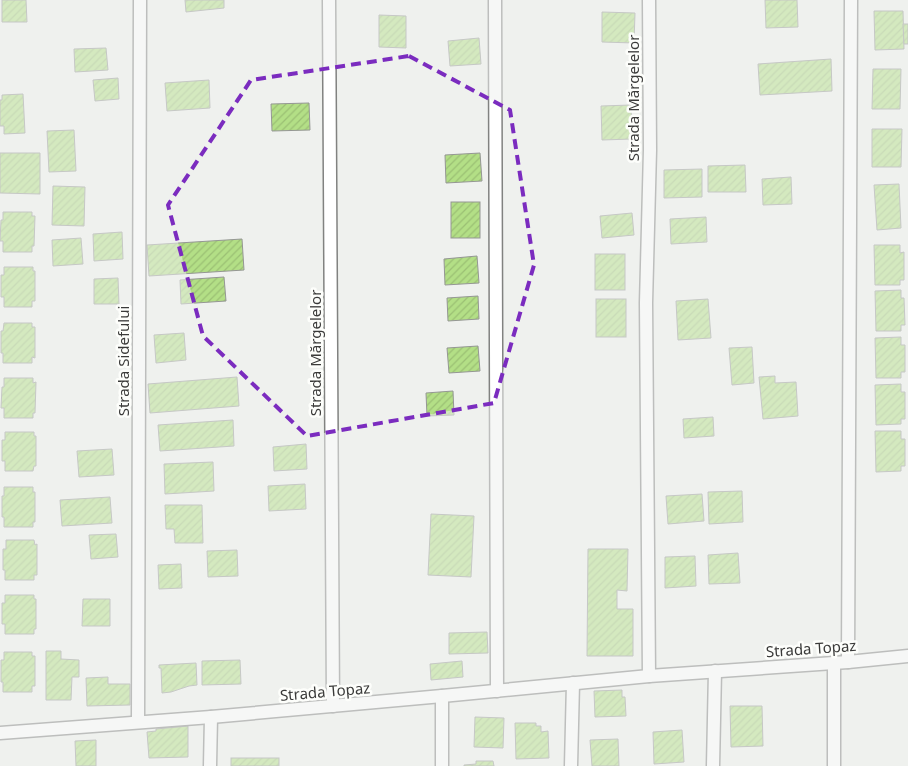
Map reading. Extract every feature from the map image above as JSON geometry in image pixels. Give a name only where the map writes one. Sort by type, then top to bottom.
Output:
[{"type":"street","name":"Strada Sidefului","points":[[138,722],[140,0]]},
{"type":"street","name":"Strada Mărgelelor","points":[[329,0],[333,706]]},
{"type":"street","points":[[495,0],[497,691]]},
{"type":"street","name":"Strada Mărgelelor","points":[[649,0],[650,150],[646,313],[649,676]]},
{"type":"street","points":[[848,662],[852,0]]},
{"type":"street","name":"Strada Topaz","points":[[0,733],[211,717],[649,676],[908,656]]},
{"type":"street","points":[[834,663],[834,766]]},
{"type":"street","points":[[713,766],[715,671]]},
{"type":"street","points":[[570,766],[573,683]]},
{"type":"street","points":[[442,696],[442,766]]},
{"type":"street","points":[[210,766],[211,717]]},
{"type":"highlighted area","points":[[409,56],[510,110],[534,265],[494,403],[307,436],[203,336],[168,205],[251,80]]},
{"type":"building","points":[[2,0],[26,0],[27,22],[2,22]]},
{"type":"building","points":[[185,0],[224,0],[224,8],[186,12]]},
{"type":"building","points":[[765,0],[797,0],[798,27],[766,28]]},
{"type":"building","points":[[874,11],[903,11],[904,49],[875,50]]},
{"type":"building","points":[[602,12],[635,13],[634,43],[602,42]]},
{"type":"building","points":[[379,15],[406,16],[406,48],[379,47]]},
{"type":"building","points":[[903,24],[908,24],[908,44],[904,44]]},
{"type":"building","points":[[479,38],[481,64],[450,66],[448,41]]},
{"type":"building","points":[[106,48],[108,70],[75,72],[74,49]]},
{"type":"building","points":[[831,59],[832,91],[760,95],[758,64]]},
{"type":"building","points":[[873,69],[901,69],[900,109],[872,109]]},
{"type":"building","points":[[118,78],[119,99],[95,101],[93,80]]},
{"type":"building","points":[[209,80],[210,108],[167,111],[165,83]]},
{"type":"building","points":[[23,94],[25,133],[4,134],[4,126],[0,126],[0,100],[2,100],[2,95]]},
{"type":"building","points":[[309,103],[310,130],[272,131],[271,104]]},
{"type":"building","points":[[631,105],[632,139],[602,140],[601,106]]},
{"type":"building","points":[[872,129],[902,129],[901,167],[872,167]]},
{"type":"building","points":[[74,130],[76,171],[49,172],[47,131]]},
{"type":"building","points":[[0,153],[40,153],[40,194],[0,193]]},
{"type":"building","points":[[480,153],[482,181],[446,183],[445,155]]},
{"type":"building","points":[[745,165],[746,192],[708,192],[708,166]]},
{"type":"building","points":[[702,169],[702,197],[664,198],[664,170]]},
{"type":"building","points":[[791,177],[792,204],[763,205],[762,179]]},
{"type":"building","points":[[899,184],[901,228],[877,230],[874,185]]},
{"type":"building","points":[[53,186],[85,187],[84,226],[52,225]]},
{"type":"building","points":[[451,202],[480,202],[480,238],[451,238]]},
{"type":"building","points":[[3,212],[32,212],[32,216],[35,216],[32,252],[3,252],[3,241],[0,241]]},
{"type":"building","points":[[632,213],[634,235],[602,238],[600,216]]},
{"type":"building","points":[[706,217],[707,242],[671,244],[670,219]]},
{"type":"building","points":[[122,232],[123,259],[94,261],[93,234]]},
{"type":"building","points":[[81,238],[83,264],[53,266],[52,240]]},
{"type":"building","points":[[242,239],[244,270],[149,276],[147,245]]},
{"type":"building","points":[[874,245],[900,245],[900,253],[904,252],[904,280],[900,280],[900,285],[875,285]]},
{"type":"building","points":[[595,254],[625,254],[625,290],[595,290]]},
{"type":"building","points":[[477,256],[479,283],[445,285],[444,259]]},
{"type":"building","points":[[4,267],[33,267],[33,271],[35,271],[35,301],[32,301],[32,307],[4,307],[4,297],[1,297],[1,275],[4,275]]},
{"type":"building","points":[[224,277],[226,301],[181,304],[180,280]]},
{"type":"building","points":[[118,278],[119,304],[94,304],[94,279]]},
{"type":"building","points":[[901,290],[901,298],[904,298],[905,325],[901,325],[901,331],[876,331],[875,291]]},
{"type":"building","points":[[478,296],[479,319],[448,321],[447,298]]},
{"type":"building","points":[[596,299],[626,299],[626,337],[596,337]]},
{"type":"building","points":[[708,299],[711,338],[678,340],[676,301]]},
{"type":"building","points":[[4,323],[32,323],[32,327],[35,327],[35,358],[32,357],[32,363],[3,363],[1,331],[3,331]]},
{"type":"building","points":[[184,333],[186,360],[156,363],[154,335]]},
{"type":"building","points":[[901,337],[901,345],[905,345],[905,372],[901,372],[901,378],[876,378],[875,338]]},
{"type":"building","points":[[478,346],[480,371],[449,373],[447,348]]},
{"type":"building","points":[[752,347],[754,383],[732,385],[729,348]]},
{"type":"building","points":[[775,376],[775,383],[796,382],[798,416],[763,419],[759,377]]},
{"type":"building","points":[[237,377],[239,406],[150,413],[148,384]]},
{"type":"building","points":[[4,378],[33,378],[33,383],[36,382],[35,413],[33,413],[33,418],[4,418],[4,408],[1,408]]},
{"type":"building","points":[[901,384],[901,392],[905,392],[905,419],[901,419],[901,424],[876,425],[875,385]]},
{"type":"building","points":[[453,391],[454,415],[427,416],[426,393]]},
{"type":"building","points":[[713,417],[714,436],[684,438],[683,419]]},
{"type":"building","points":[[233,420],[234,446],[160,451],[158,425]]},
{"type":"building","points":[[875,431],[901,431],[901,439],[905,439],[905,466],[901,466],[901,471],[876,472]]},
{"type":"building","points":[[5,432],[34,432],[34,436],[36,436],[36,466],[34,466],[33,471],[5,471],[5,461],[2,461],[2,440],[5,440]]},
{"type":"building","points":[[306,444],[307,469],[274,471],[273,447]]},
{"type":"building","points":[[112,449],[114,475],[79,477],[77,451]]},
{"type":"building","points":[[213,462],[214,491],[165,494],[164,464]]},
{"type":"building","points":[[305,484],[306,509],[269,511],[268,486]]},
{"type":"building","points":[[4,487],[33,487],[33,492],[35,492],[35,522],[33,522],[33,527],[4,527],[2,496],[4,496]]},
{"type":"building","points":[[742,491],[743,522],[709,524],[708,492]]},
{"type":"building","points":[[702,494],[704,521],[668,524],[666,496]]},
{"type":"building","points":[[110,497],[112,523],[62,526],[60,500]]},
{"type":"building","points":[[165,505],[202,505],[203,543],[175,543],[174,529],[166,529]]},
{"type":"building","points":[[431,514],[474,516],[471,577],[428,575]]},
{"type":"building","points":[[116,534],[118,557],[91,559],[89,535]]},
{"type":"building","points":[[6,540],[34,540],[35,545],[37,544],[37,575],[34,575],[34,580],[5,580],[3,549],[6,549]]},
{"type":"building","points":[[588,549],[628,549],[627,591],[617,590],[617,609],[633,609],[633,656],[587,656]]},
{"type":"building","points":[[237,550],[238,576],[208,577],[207,551]]},
{"type":"building","points":[[738,553],[740,583],[709,584],[708,555]]},
{"type":"building","points":[[695,556],[696,586],[665,588],[665,557]]},
{"type":"building","points":[[181,564],[182,588],[159,589],[158,565]]},
{"type":"building","points":[[5,595],[34,595],[34,599],[36,599],[36,629],[34,629],[34,634],[5,634],[5,624],[2,624],[2,603],[5,603]]},
{"type":"building","points":[[83,599],[110,599],[110,626],[82,626]]},
{"type":"building","points":[[487,632],[488,653],[449,654],[449,633]]},
{"type":"building","points":[[46,651],[61,651],[61,659],[79,660],[79,677],[72,677],[71,700],[46,700]]},
{"type":"building","points":[[4,652],[32,652],[32,656],[35,656],[35,686],[32,686],[32,692],[3,692],[1,660],[4,660]]},
{"type":"building","points":[[240,660],[241,684],[202,685],[202,661]]},
{"type":"building","points":[[462,661],[463,677],[431,680],[430,664]]},
{"type":"building","points":[[196,663],[197,685],[162,693],[161,668],[159,668],[159,665]]},
{"type":"building","points":[[108,677],[108,684],[130,684],[130,705],[87,706],[86,678]]},
{"type":"building","points":[[622,690],[622,697],[625,697],[626,716],[595,717],[594,691]]},
{"type":"building","points":[[730,706],[762,706],[763,746],[731,747]]},
{"type":"building","points":[[475,717],[504,718],[503,748],[474,747]]},
{"type":"building","points":[[515,723],[536,723],[536,726],[541,726],[541,732],[548,731],[549,758],[516,759]]},
{"type":"building","points":[[188,726],[188,757],[149,758],[147,732],[156,731],[156,729]]},
{"type":"building","points":[[682,730],[684,762],[654,764],[653,732]]},
{"type":"building","points":[[618,739],[619,766],[592,766],[590,740]]},
{"type":"building","points":[[96,740],[96,766],[76,766],[75,741]]},
{"type":"building","points":[[231,758],[279,758],[279,766],[231,766]]},
{"type":"building","points":[[476,761],[493,761],[494,766],[464,766],[476,764]]}]
